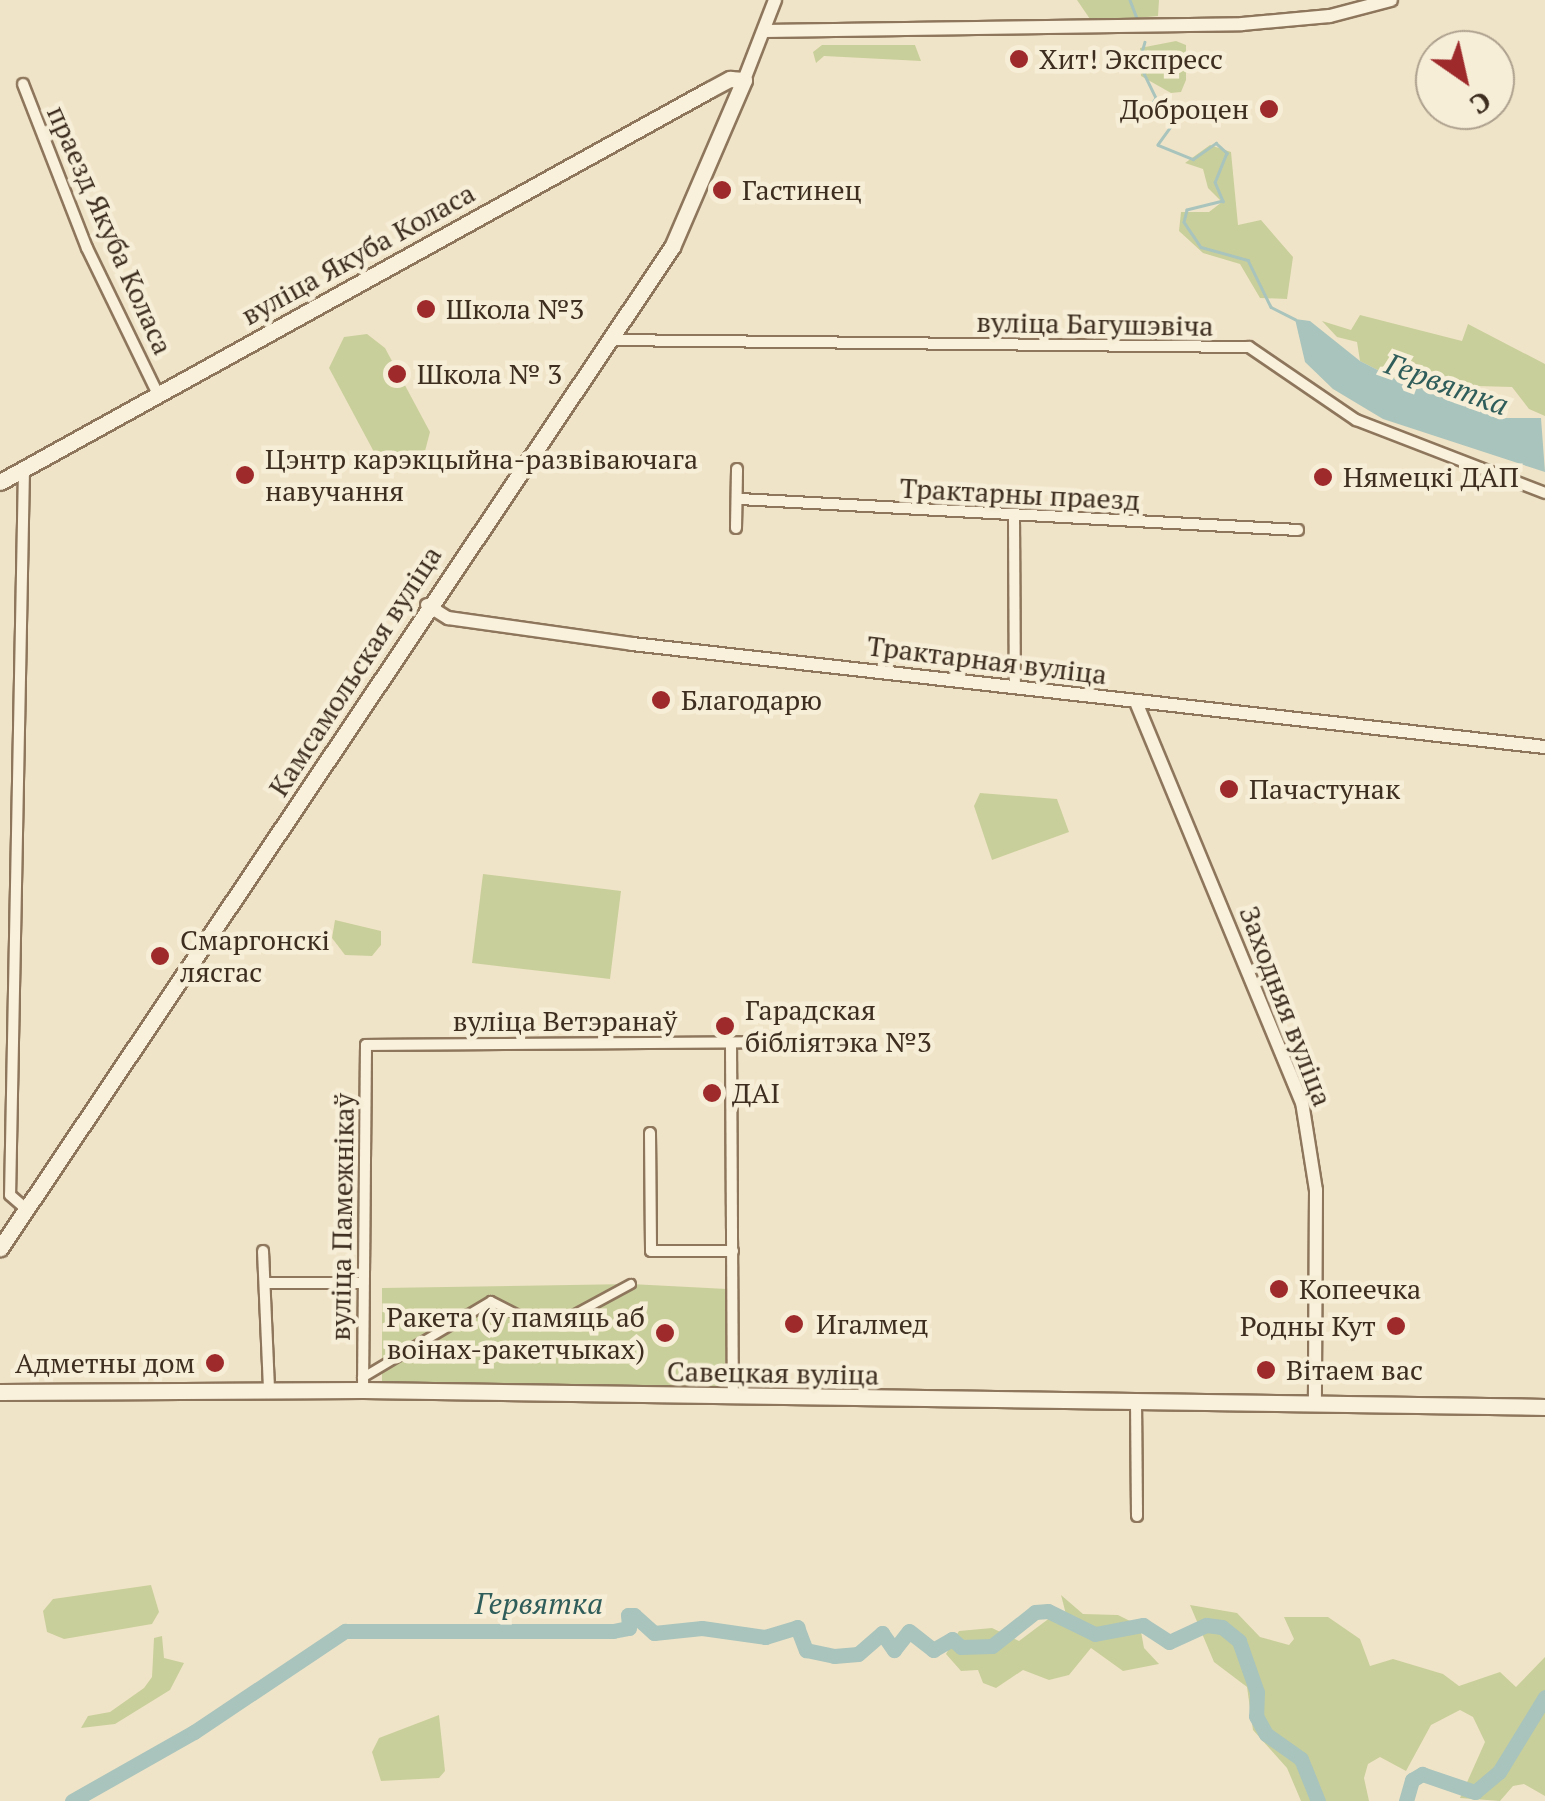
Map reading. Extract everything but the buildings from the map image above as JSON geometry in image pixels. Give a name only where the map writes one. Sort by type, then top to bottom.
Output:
[{"type":"main road","name":"вуліца Якуба Коласа","points":[[0,482],[730,78],[744,80]]},
{"type":"main road","name":"Камсамольская вуліца","points":[[0,1248],[684,226],[744,80]]},
{"type":"main road","name":"Савецкая вуліца","points":[[0,1392],[269,1391],[362,1384],[733,1397],[1545,1406]]},
{"type":"street","name":"Камсамольская вуліца","points":[[744,80],[775,0]]},
{"type":"street","points":[[764,30],[1242,24],[1330,16],[1391,0]]},
{"type":"street","name":"праезд Якуба Коласа","points":[[23,84],[88,248],[158,394]]},
{"type":"street","name":"вуліца Багушэвіча","points":[[608,340],[1249,347],[1356,420],[1545,493]]},
{"type":"street","points":[[24,469],[10,1195],[26,1209]]},
{"type":"street","points":[[736,528],[740,499],[737,469]]},
{"type":"street","name":"Трактарны праезд","points":[[740,499],[1014,518],[1298,530]]},
{"type":"street","points":[[1014,518],[1015,688]]},
{"type":"street","name":"Трактарная вуліца","points":[[427,606],[448,618],[613,641],[1545,747]]},
{"type":"street","name":"Заходняя вуліца","points":[[1136,702],[1302,1102],[1316,1190],[1315,1404]]},
{"type":"street","name":"вуліца Ветэранаў","points":[[366,1044],[824,1042]]},
{"type":"street","points":[[732,1043],[733,1397]]},
{"type":"street","name":"вуліца Памежнікаў","points":[[362,1384],[366,1044]]},
{"type":"street","points":[[650,1133],[651,1251],[733,1251]]},
{"type":"street","points":[[263,1251],[269,1391]]},
{"type":"street","points":[[265,1284],[364,1283]]},
{"type":"street","points":[[362,1384],[491,1301],[536,1324],[557,1324],[631,1284]]},
{"type":"street","points":[[1136,1400],[1137,1516]]},
{"type":"green space","points":[[1077,0],[1159,0],[1158,16],[1092,22]]},
{"type":"green space","points":[[1176,41],[1186,45],[1186,80],[1181,92],[1171,93],[1141,76],[1140,48]]},
{"type":"green space","points":[[822,45],[915,45],[921,61],[824,56],[816,63],[813,52]]},
{"type":"green space","points":[[1210,145],[1231,152],[1238,225],[1261,220],[1293,257],[1287,299],[1260,298],[1240,264],[1203,253],[1179,231],[1181,212],[1209,212],[1222,202],[1208,188],[1203,169],[1185,163]]},
{"type":"green space","points":[[1360,315],[1462,341],[1468,324],[1545,364],[1545,416],[1529,409],[1512,387],[1405,384],[1360,361],[1357,342],[1337,337],[1322,321],[1351,330]]},
{"type":"green space","points":[[367,334],[385,348],[430,432],[424,455],[404,466],[374,452],[329,368],[344,337]]},
{"type":"green space","points":[[980,793],[1057,799],[1069,832],[992,860],[974,806]]},
{"type":"green space","points":[[483,874],[621,891],[610,979],[472,963]]},
{"type":"green space","points":[[335,920],[381,931],[381,945],[372,956],[345,955],[332,938]]},
{"type":"green space","points":[[631,1284],[727,1289],[725,1387],[382,1382],[382,1288]]},
{"type":"green space","points":[[151,1585],[159,1612],[152,1624],[64,1639],[47,1632],[43,1611],[53,1599]]},
{"type":"green space","points":[[1061,1595],[1083,1614],[1118,1615],[1140,1626],[1144,1648],[1159,1664],[1123,1671],[1091,1648],[1069,1675],[1049,1680],[1023,1670],[996,1688],[983,1683],[978,1670],[961,1671],[946,1654],[959,1631],[992,1628],[1019,1641],[1051,1617],[1068,1622]]},
{"type":"green space","points":[[1190,1605],[1237,1613],[1260,1637],[1289,1645],[1294,1639],[1284,1617],[1328,1617],[1360,1639],[1370,1666],[1393,1659],[1443,1674],[1459,1686],[1500,1672],[1516,1687],[1545,1657],[1545,1796],[1524,1784],[1513,1786],[1500,1801],[1460,1798],[1485,1742],[1473,1717],[1460,1710],[1431,1725],[1406,1771],[1380,1757],[1368,1764],[1364,1778],[1369,1801],[1301,1801],[1287,1768],[1253,1730],[1247,1687],[1214,1662]]},
{"type":"green space","points":[[162,1636],[164,1658],[184,1663],[170,1690],[115,1724],[81,1728],[88,1716],[110,1712],[144,1688],[152,1677],[154,1638]]},
{"type":"green space","points":[[439,1715],[445,1771],[439,1778],[381,1781],[372,1752],[379,1738]]},
{"type":"water","points":[[1295,319],[1310,321],[1360,361],[1405,384],[1459,385],[1495,418],[1541,418],[1545,472],[1383,419],[1333,389],[1305,362]]},
{"type":"waterway","name":"Гервятка","points":[[1130,0],[1138,21]]},
{"type":"waterway","name":"Гервятка","points":[[1145,42],[1139,63],[1156,98],[1149,109],[1174,108],[1178,117],[1158,145],[1193,159],[1216,143],[1227,153],[1215,182],[1223,201],[1187,210],[1184,222],[1201,247],[1248,260],[1271,307],[1295,319]]},
{"type":"waterway","name":"Гервятка","points":[[72,1801],[194,1732],[345,1631],[613,1631],[629,1628],[628,1615],[634,1615],[654,1633],[702,1628],[765,1637],[797,1627],[806,1650],[834,1656],[858,1654],[882,1633],[894,1650],[909,1631],[933,1650],[952,1639],[961,1647],[992,1646],[1035,1612],[1048,1611],[1095,1634],[1143,1625],[1169,1642],[1206,1625],[1222,1627],[1239,1641],[1257,1692],[1256,1716],[1266,1734],[1301,1759],[1318,1801]]},
{"type":"waterway","name":"Гервятка","points":[[1406,1801],[1412,1780],[1422,1774],[1475,1792],[1499,1772],[1545,1697]]},
{"type":"place","name":"Хит! Экспресс","points":[[1019,59]]},
{"type":"place","name":"Доброцен","points":[[1269,109]]},
{"type":"place","name":"Гастинец","points":[[722,190]]},
{"type":"place","name":"Школа №3","points":[[426,309]]},
{"type":"place","name":"Школа № 3","points":[[397,374]]},
{"type":"place","name":"Цэнтр карэкцыйна-развіваючага навучання","points":[[245,475]]},
{"type":"place","name":"Нямецкі ДАП","points":[[1323,477]]},
{"type":"place","name":"Благодарю","points":[[661,700]]},
{"type":"place","name":"Пачастунак","points":[[1229,789]]},
{"type":"place","name":"Смаргонскі лясгас","points":[[160,956]]},
{"type":"place","name":"Гарадская бібліятэка №3","points":[[725,1026]]},
{"type":"place","name":"ДАІ","points":[[712,1093]]},
{"type":"place","name":"Копеечка","points":[[1279,1289]]},
{"type":"place","name":"Игалмед","points":[[794,1324]]},
{"type":"place","name":"Родны Кут","points":[[1396,1326]]},
{"type":"place","name":"Ракета (у памяць аб воінах-ракетчыках)","points":[[665,1333]]},
{"type":"place","name":"Адметны дом","points":[[215,1363]]},
{"type":"place","name":"Вітаем вас","points":[[1266,1370]]}]
